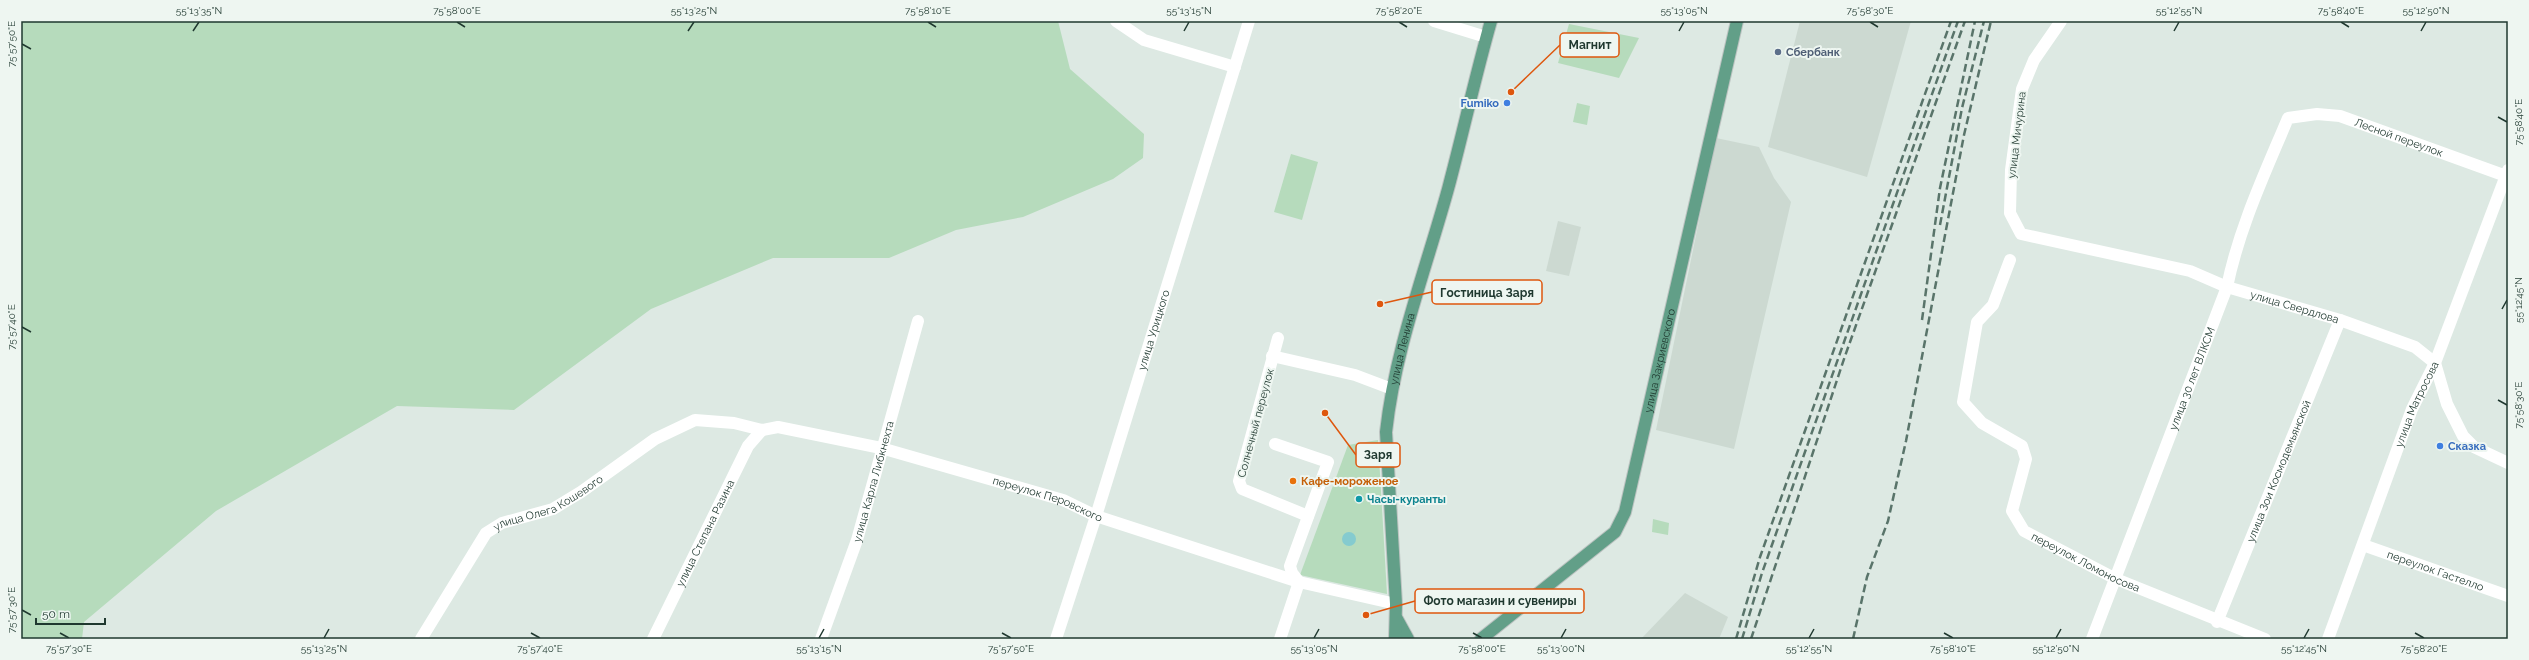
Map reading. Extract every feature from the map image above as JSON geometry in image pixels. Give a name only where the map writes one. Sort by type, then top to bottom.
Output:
[{"type":"main road","name":"улица Ленина","points":[[1395,639],[1396,604],[1386,432],[1392,388],[1417,292],[1448,189],[1491,21]]},
{"type":"main road","name":"улица Закриевского","points":[[1481,639],[1615,532],[1625,512],[1737,21]]},
{"type":"main road","points":[[1396,604],[1396,619],[1408,639]]},
{"type":"street","points":[[1116,21],[1144,40],[1235,67]]},
{"type":"street","name":"улица Урицкого","points":[[1056,639],[1096,516],[1249,21]]},
{"type":"street","points":[[1434,21],[1486,37]]},
{"type":"street","name":"улица Мичурина","points":[[2020,234],[2010,213],[2011,170],[2022,88],[2034,60],[2061,21]]},
{"type":"street","name":"Лесной переулок","points":[[2288,118],[2317,114],[2340,116],[2507,173]]},
{"type":"street","name":"улица 30 лет ВЛКСМ","points":[[2092,639],[2227,287],[2236,250],[2288,118]]},
{"type":"street","name":"улица Матросова","points":[[2328,639],[2412,409],[2434,363],[2507,173]]},
{"type":"street","name":"улица Свердлова","points":[[2020,234],[2190,271],[2227,287],[2340,320],[2414,347],[2434,363]]},
{"type":"street","name":"переулок Ломоносова","points":[[2010,260],[1993,305],[1977,322],[1964,402],[1982,422],[2022,446],[2026,459],[2012,511],[2024,531],[2116,579],[2218,622],[2265,639]]},
{"type":"street","name":"улица Зои Космодемьянской","points":[[2218,622],[2340,320]]},
{"type":"street","name":"улица Карла Либкнехта","points":[[821,639],[857,540],[881,448],[918,321]]},
{"type":"street","name":"Солнечный переулок","points":[[1278,338],[1272,356],[1270,372],[1261,397],[1239,481],[1242,489],[1308,516]]},
{"type":"street","name":"Солнечный переулок","points":[[1272,356],[1355,375],[1392,388]]},
{"type":"street","points":[[2434,363],[2447,404],[2463,436],[2474,447],[2508,463]]},
{"type":"street","name":"переулок Перовского","points":[[695,420],[734,423],[762,430],[778,427],[881,448],[1063,500],[1096,516],[1299,582],[1396,604]]},
{"type":"street","name":"улица Олега Кошевого","points":[[421,639],[486,533],[502,523],[553,510],[581,492],[655,439],[695,420]]},
{"type":"street","name":"улица Степана Разина","points":[[653,639],[748,446],[762,430]]},
{"type":"street","points":[[1275,444],[1328,462],[1290,566],[1292,573],[1299,582],[1280,639]]},
{"type":"street","name":"переулок Гастелло","points":[[2363,545],[2508,596]]},
{"type":"shaded area","points":[[1800,21],[1911,21],[1867,177],[1768,147]]},
{"type":"shaded area","points":[[1716,138],[1759,147],[1774,178],[1791,202],[1734,449],[1656,430]]},
{"type":"shaded area","points":[[1558,221],[1581,227],[1569,276],[1546,271]]},
{"type":"shaded area","points":[[1685,593],[1728,617],[1719,639],[1641,639]]},
{"type":"green space","points":[[21,21],[1058,21],[1070,69],[1144,134],[1143,158],[1113,179],[1023,217],[956,230],[889,258],[773,258],[651,309],[514,410],[397,406],[216,511],[84,622],[82,639],[21,639]]},
{"type":"green space","points":[[1569,24],[1639,38],[1619,78],[1558,63]]},
{"type":"green space","points":[[1577,103],[1590,106],[1587,125],[1573,122]]},
{"type":"green space","points":[[1291,154],[1318,162],[1302,220],[1274,212]]},
{"type":"green space","points":[[1378,440],[1387,594],[1300,575],[1348,445]]},
{"type":"green space","points":[[1653,519],[1669,523],[1668,535],[1652,532]]},
{"type":"water","points":[[1349,532],[1354,534],[1356,539],[1354,544],[1349,546],[1344,544],[1342,539],[1344,534]]},
{"type":"railway","points":[[1736,639],[1760,557],[1951,21]]},
{"type":"railway","points":[[1742,639],[1762,573],[1958,21]]},
{"type":"railway","points":[[1751,639],[1845,356],[1965,21]]},
{"type":"railway","points":[[1922,320],[1940,188],[1975,21]]},
{"type":"railway","points":[[1940,225],[1962,108],[1984,21]]},
{"type":"railway","points":[[1853,639],[1867,577],[1888,521],[1906,441],[1964,135],[1991,21]]},
{"type":"place","name":"Сбербанк","points":[[1778,52]]},
{"type":"place","name":"Магнит","points":[[1511,92]]},
{"type":"place","name":"Fumiko","points":[[1507,103]]},
{"type":"place","name":"Гостиница Заря","points":[[1380,304]]},
{"type":"place","name":"Заря","points":[[1325,413]]},
{"type":"place","name":"Сказка","points":[[2440,446]]},
{"type":"place","name":"Кафе-мороженое","points":[[1293,481]]},
{"type":"place","name":"Часы-куранты","points":[[1359,499]]},
{"type":"place","name":"Фото магазин и сувениры","points":[[1366,615]]}]
